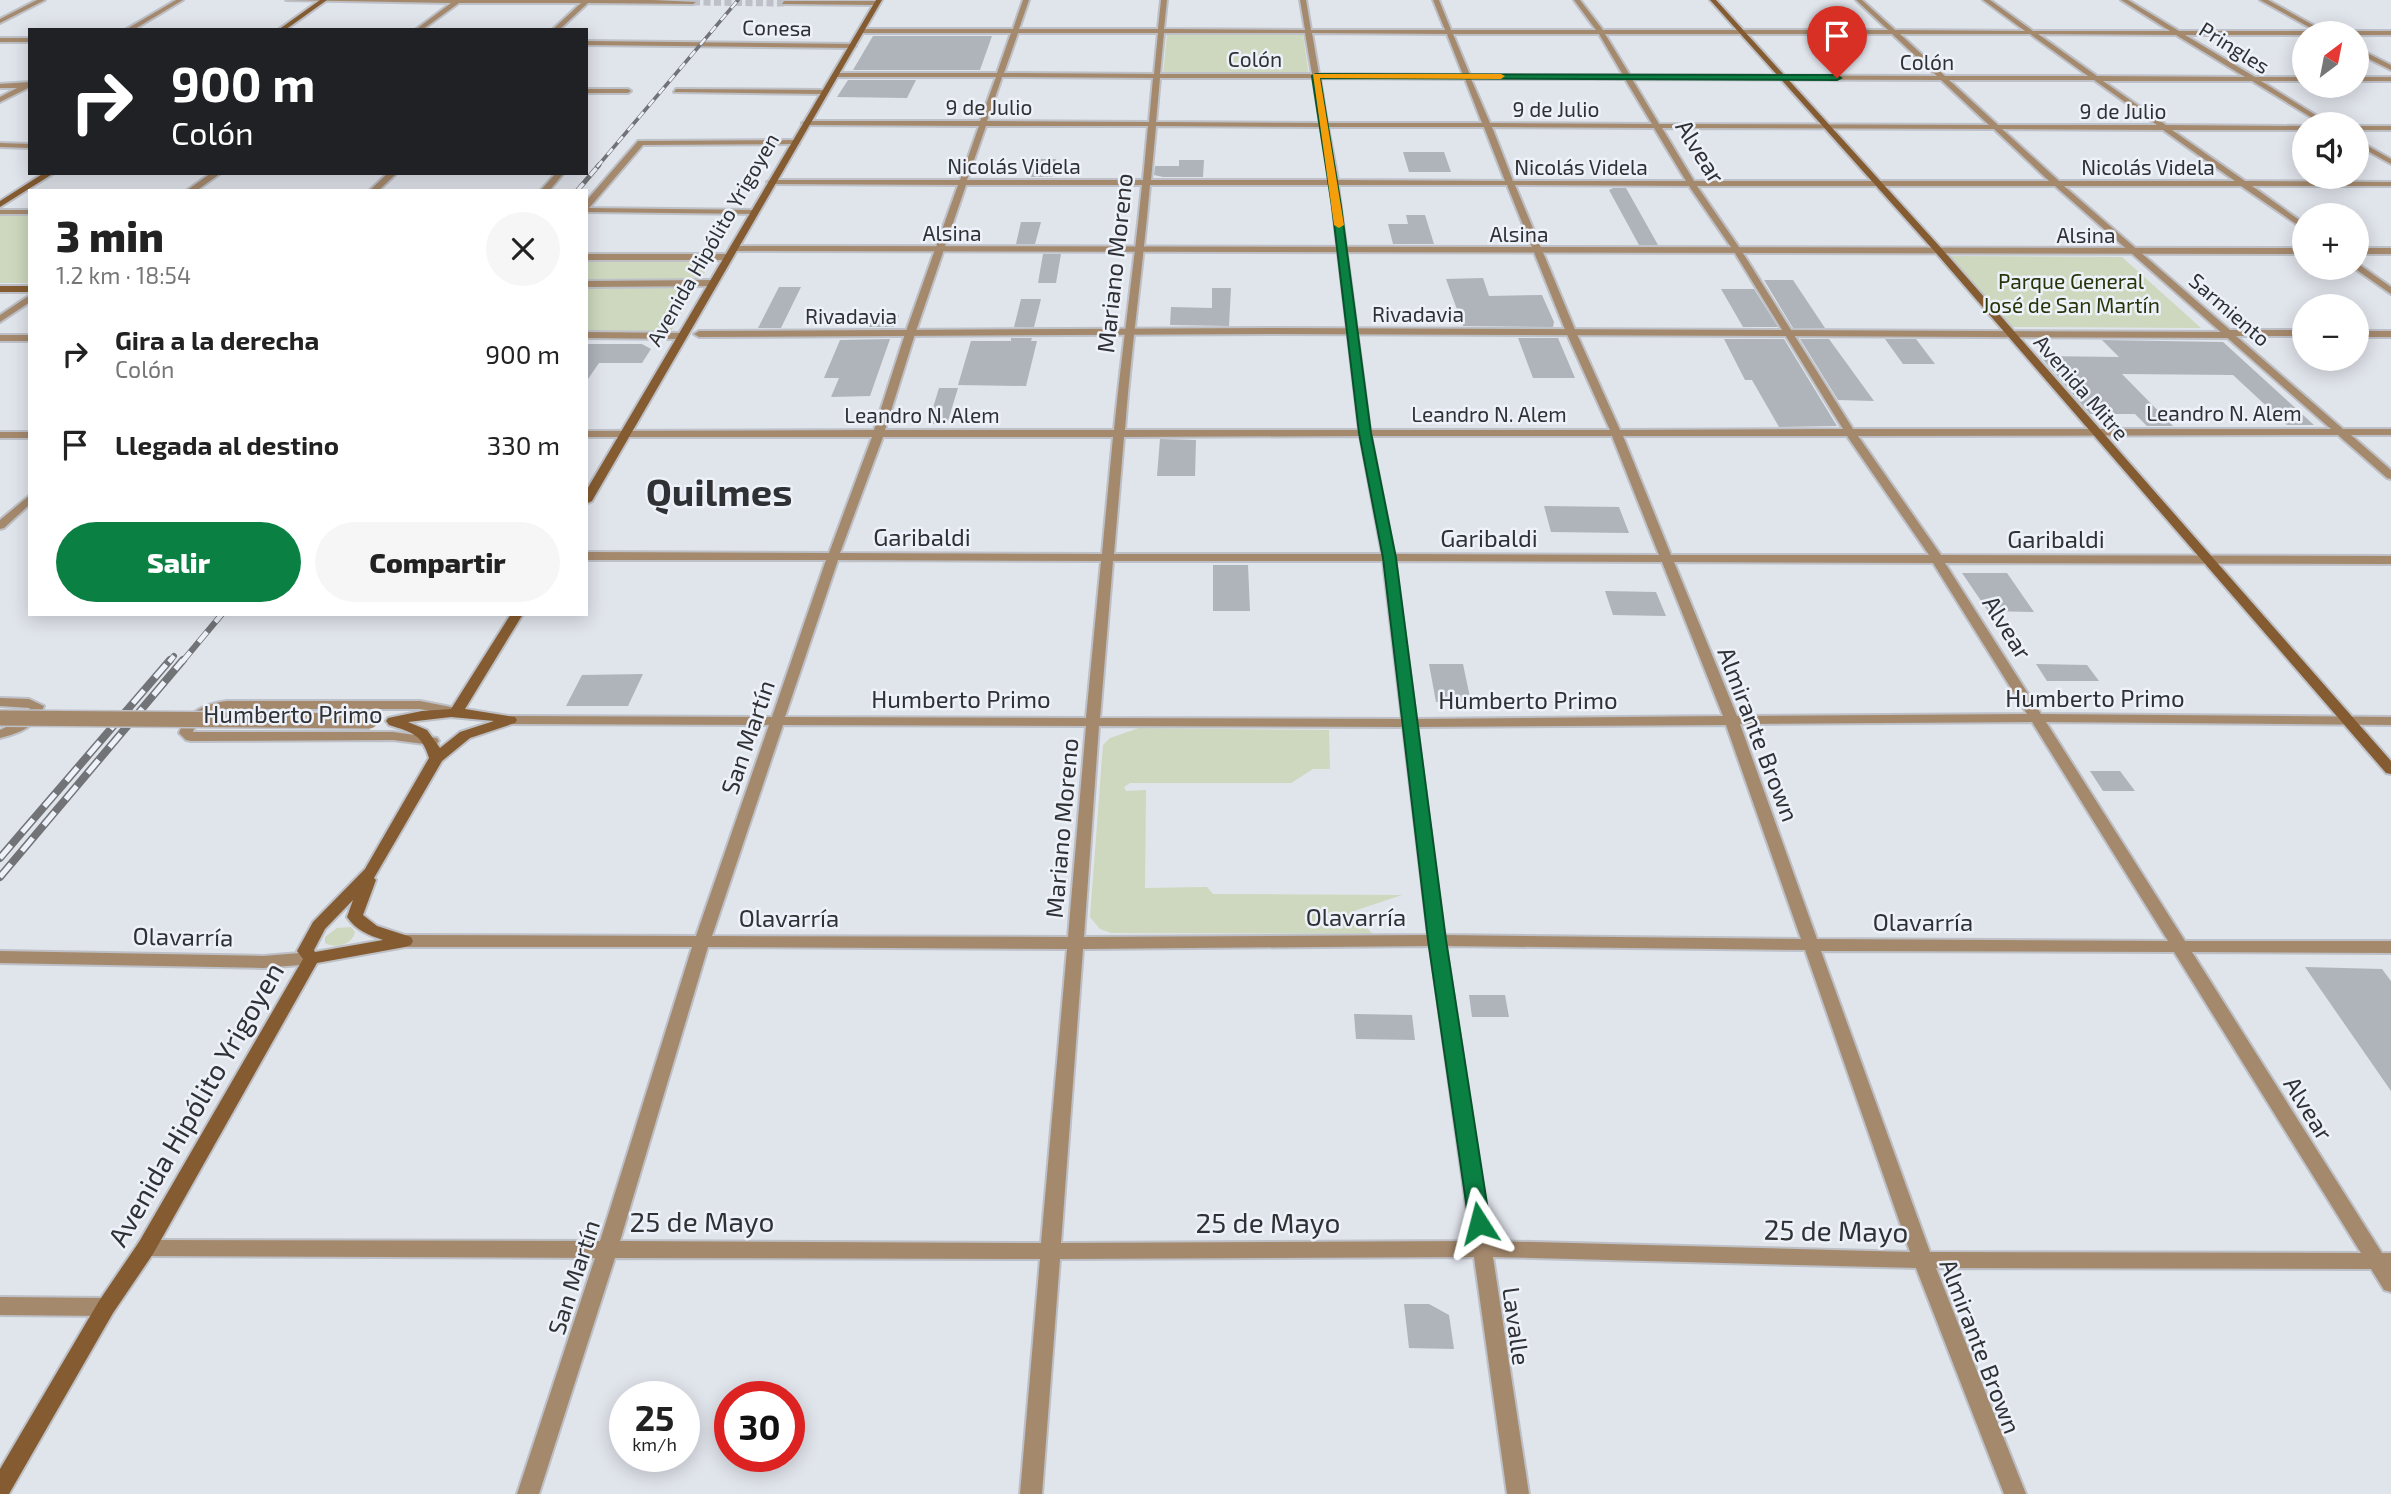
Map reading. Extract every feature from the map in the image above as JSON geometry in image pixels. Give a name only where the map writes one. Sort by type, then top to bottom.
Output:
[{"type":"main road","points":[[284,28],[324,0]]},
{"type":"main road","name":"Avenida Mitre","points":[[1713,0],[1938,251],[2391,770]]},
{"type":"main road","name":"Avenida Hipólito Yrigoyen","points":[[588,498],[878,2]]},
{"type":"main road","points":[[0,205],[47,175]]},
{"type":"main road","points":[[0,289],[28,289]]},
{"type":"main road","points":[[456,712],[516,616]]},
{"type":"main road","name":"Humberto Primo","points":[[393,722],[419,714],[456,712],[485,714],[510,720]]},
{"type":"main road","name":"Avenida Hipólito Yrigoyen","points":[[0,1489],[106,1307],[146,1248],[312,958],[306,951],[312,936],[371,872],[436,758],[465,735],[510,720]]},
{"type":"main road","points":[[393,722],[414,728],[432,741],[436,758]]},
{"type":"main road","name":"Olavarría","points":[[371,872],[355,917],[371,930],[405,941]]},
{"type":"main road","name":"Olavarría","points":[[312,958],[405,941]]},
{"type":"street","points":[[0,21],[42,0]]},
{"type":"street","points":[[131,28],[180,0]]},
{"type":"street","points":[[289,0],[693,2]]},
{"type":"street","name":"San Martín","points":[[528,1494],[608,1248],[702,942],[1026,0]]},
{"type":"street","name":"Mariano Moreno","points":[[1031,1494],[1093,721],[1128,333],[1140,250],[1164,0]]},
{"type":"street","name":"Lavalle","points":[[1303,0],[1334,183],[1365,433],[1390,558],[1437,940],[1518,1494]]},
{"type":"street","name":"Almirante Brown","points":[[1436,0],[1571,332],[1616,432],[1732,721],[1923,1260],[2015,1494]]},
{"type":"street","name":"Alvear","points":[[1577,0],[1600,32],[1691,183],[1737,250],[1851,434],[1937,559],[2179,946],[2384,1261],[2391,1284]]},
{"type":"street","name":"Sarmiento","points":[[1859,0],[2057,184],[2391,476]]},
{"type":"street","points":[[1986,0],[2292,219]]},
{"type":"street","name":"Pringles","points":[[2124,0],[2307,112]]},
{"type":"street","points":[[2263,0],[2302,21]]},
{"type":"street","points":[[421,28],[457,1]]},
{"type":"street","points":[[557,28],[587,1]]},
{"type":"street","points":[[784,3],[878,2]]},
{"type":"street","points":[[862,32],[2292,33]]},
{"type":"street","points":[[2370,33],[2391,33]]},
{"type":"street","points":[[0,40],[28,40]]},
{"type":"street","name":"Conesa","points":[[588,43],[853,46]]},
{"type":"street","points":[[2370,57],[2391,68]]},
{"type":"street","name":"Colón","points":[[835,75],[2292,79]]},
{"type":"street","points":[[2370,79],[2391,79]]},
{"type":"street","points":[[0,86],[28,85]]},
{"type":"street","points":[[0,100],[28,85]]},
{"type":"street","points":[[588,91],[628,91]]},
{"type":"street","points":[[676,91],[824,92]]},
{"type":"street","name":"9 de Julio","points":[[806,123],[2292,128]]},
{"type":"street","points":[[2369,128],[2391,128]]},
{"type":"street","points":[[588,206],[637,145],[796,142]]},
{"type":"street","points":[[0,145],[28,146]]},
{"type":"street","points":[[2369,149],[2391,162]]},
{"type":"street","points":[[193,189],[213,175]]},
{"type":"street","points":[[375,189],[391,175]]},
{"type":"street","points":[[546,189],[558,175]]},
{"type":"street","name":"Nicolás Videla","points":[[771,182],[2391,184]]},
{"type":"street","points":[[588,208],[754,212]]},
{"type":"street","points":[[0,212],[28,212]]},
{"type":"street","name":"Alsina","points":[[588,257],[942,249],[2292,251]]},
{"type":"street","points":[[2369,251],[2391,251]]},
{"type":"street","points":[[2369,274],[2391,290]]},
{"type":"street","points":[[588,284],[713,284]]},
{"type":"street","points":[[0,319],[28,299]]},
{"type":"street","name":"Rivadavia","points":[[699,334],[2231,334]]},
{"type":"street","points":[[2231,334],[2292,334]]},
{"type":"street","points":[[2369,334],[2391,334]]},
{"type":"street","points":[[588,335],[681,336]]},
{"type":"street","points":[[0,338],[28,338]]},
{"type":"street","name":"Leandro N. Alem","points":[[588,435],[1120,432],[2391,432]]},
{"type":"street","points":[[0,435],[28,435]]},
{"type":"street","points":[[0,526],[28,500]]},
{"type":"street","name":"Garibaldi","points":[[588,556],[2391,560]]},
{"type":"street","points":[[0,702],[29,703],[37,706],[34,718],[0,734]]},
{"type":"street","name":"Humberto Primo","points":[[432,741],[393,736],[191,737],[186,733],[190,721],[197,716],[217,706],[227,705],[420,705],[456,712]]},
{"type":"street","points":[[0,718],[393,722]]},
{"type":"street","name":"Humberto Primo","points":[[510,720],[1411,723],[2035,718],[2391,721]]},
{"type":"street","name":"Olavarría","points":[[405,941],[1075,943],[1437,940],[1813,945],[2391,947]]},
{"type":"street","name":"Olavarría","points":[[0,957],[263,962],[312,958]]},
{"type":"street","name":"25 de Mayo","points":[[146,1248],[1051,1251],[1483,1249],[1923,1260],[2384,1261]]},
{"type":"street","points":[[0,1306],[106,1307]]},
{"type":"green space","points":[[1167,34],[1303,35],[1309,76],[1163,75]]},
{"type":"green space","points":[[0,216],[28,216],[28,283],[0,283]]},
{"type":"green space","name":"Parque General José de San Martín","points":[[1948,256],[2122,257],[2201,328],[2012,327]]},
{"type":"green space","points":[[711,259],[701,280],[588,281],[588,260]]},
{"type":"green space","points":[[588,286],[697,286],[671,331],[588,331]]},
{"type":"green space","points":[[1139,728],[1329,730],[1330,769],[1313,769],[1291,783],[1130,783],[1124,787],[1126,791],[1146,790],[1145,888],[1207,887],[1213,894],[1402,895],[1351,912],[1373,934],[1111,933],[1100,929],[1090,917],[1103,745],[1110,738]]},
{"type":"green space","points":[[351,927],[355,932],[347,943],[334,946],[325,943],[325,937],[337,928]]},
{"type":"building","points":[[873,36],[992,36],[980,70],[853,70]]},
{"type":"building","points":[[848,80],[916,80],[907,98],[837,97]]},
{"type":"building","points":[[1403,152],[1444,152],[1451,172],[1409,172]]},
{"type":"building","points":[[1035,159],[1056,159],[1052,177],[1031,177]]},
{"type":"building","points":[[1179,160],[1204,160],[1203,177],[1154,175],[1155,166],[1179,166]]},
{"type":"building","points":[[1626,188],[1658,245],[1639,245],[1609,190]]},
{"type":"building","points":[[1406,215],[1425,215],[1434,244],[1393,244],[1388,224],[1408,224]]},
{"type":"building","points":[[1021,222],[1041,222],[1035,244],[1016,244]]},
{"type":"building","points":[[1043,254],[1061,254],[1056,283],[1038,283]]},
{"type":"building","points":[[1483,278],[1489,296],[1542,295],[1554,322],[1553,327],[1463,326],[1446,279]]},
{"type":"building","points":[[1764,280],[1793,280],[1825,328],[1793,328]]},
{"type":"building","points":[[779,287],[801,287],[781,328],[758,328]]},
{"type":"building","points":[[1212,288],[1231,288],[1229,326],[1170,325],[1171,307],[1212,308]]},
{"type":"building","points":[[1721,289],[1754,289],[1778,327],[1743,327]]},
{"type":"building","points":[[1021,299],[1041,299],[1034,327],[1014,327]]},
{"type":"building","points":[[873,315],[899,315],[894,327],[869,327]]},
{"type":"building","points":[[1011,338],[1032,338],[1031,341],[1037,341],[1026,386],[958,385],[971,341],[1011,341]]},
{"type":"building","points":[[1518,338],[1558,338],[1575,378],[1533,378]]},
{"type":"building","points":[[890,339],[870,396],[831,397],[839,378],[824,378],[840,340]]},
{"type":"building","points":[[1724,339],[1784,339],[1837,426],[1779,427],[1752,380],[1745,380]]},
{"type":"building","points":[[1800,339],[1829,339],[1874,401],[1838,400]]},
{"type":"building","points":[[1885,339],[1916,339],[1935,364],[1903,364]]},
{"type":"building","points":[[2102,340],[2223,342],[2314,425],[2287,425],[2233,375],[2122,374],[2173,426],[2147,426],[2135,414],[2090,414],[2040,356],[2119,357]]},
{"type":"building","points":[[588,344],[642,344],[651,349],[642,363],[599,363],[588,379]]},
{"type":"building","points":[[939,388],[958,388],[947,424],[928,424]]},
{"type":"building","points":[[1160,439],[1196,440],[1195,476],[1157,476]]},
{"type":"building","points":[[1544,506],[1619,507],[1629,533],[1551,532]]},
{"type":"building","points":[[1213,565],[1248,565],[1250,611],[1213,611]]},
{"type":"building","points":[[1962,573],[2007,573],[2034,612],[1988,611]]},
{"type":"building","points":[[1605,591],[1656,592],[1666,616],[1613,615]]},
{"type":"building","points":[[1429,664],[1463,664],[1471,702],[1436,702]]},
{"type":"building","points":[[2036,664],[2087,665],[2099,681],[2047,681]]},
{"type":"building","points":[[643,674],[628,706],[566,706],[582,675]]},
{"type":"building","points":[[2090,771],[2120,771],[2135,791],[2103,791]]},
{"type":"building","points":[[2305,967],[2382,969],[2391,981],[2391,1091]]},
{"type":"building","points":[[1469,995],[1505,995],[1509,1017],[1472,1017]]},
{"type":"building","points":[[1354,1014],[1412,1015],[1415,1040],[1356,1039]]},
{"type":"building","points":[[1404,1304],[1429,1304],[1449,1315],[1454,1349],[1409,1348]]},
{"type":"tunnel","points":[[693,2],[784,3]]},
{"type":"railway","points":[[597,167],[738,0]]},
{"type":"railway","points":[[579,189],[599,165]]},
{"type":"railway","points":[[182,662],[220,616]]},
{"type":"railway","points":[[169,662],[174,656]]},
{"type":"railway","points":[[0,858],[170,660]]},
{"type":"railway","points":[[0,877],[183,660]]},
{"type":"slow traffic","points":[[1339,225],[1316,76],[1501,76]]},
{"type":"district","name":"Quilmes","points":[[719,491]]},
{"type":"route","points":[[1479,1223],[1437,940],[1390,558],[1365,433],[1337,206],[1316,76],[1837,78]]}]
